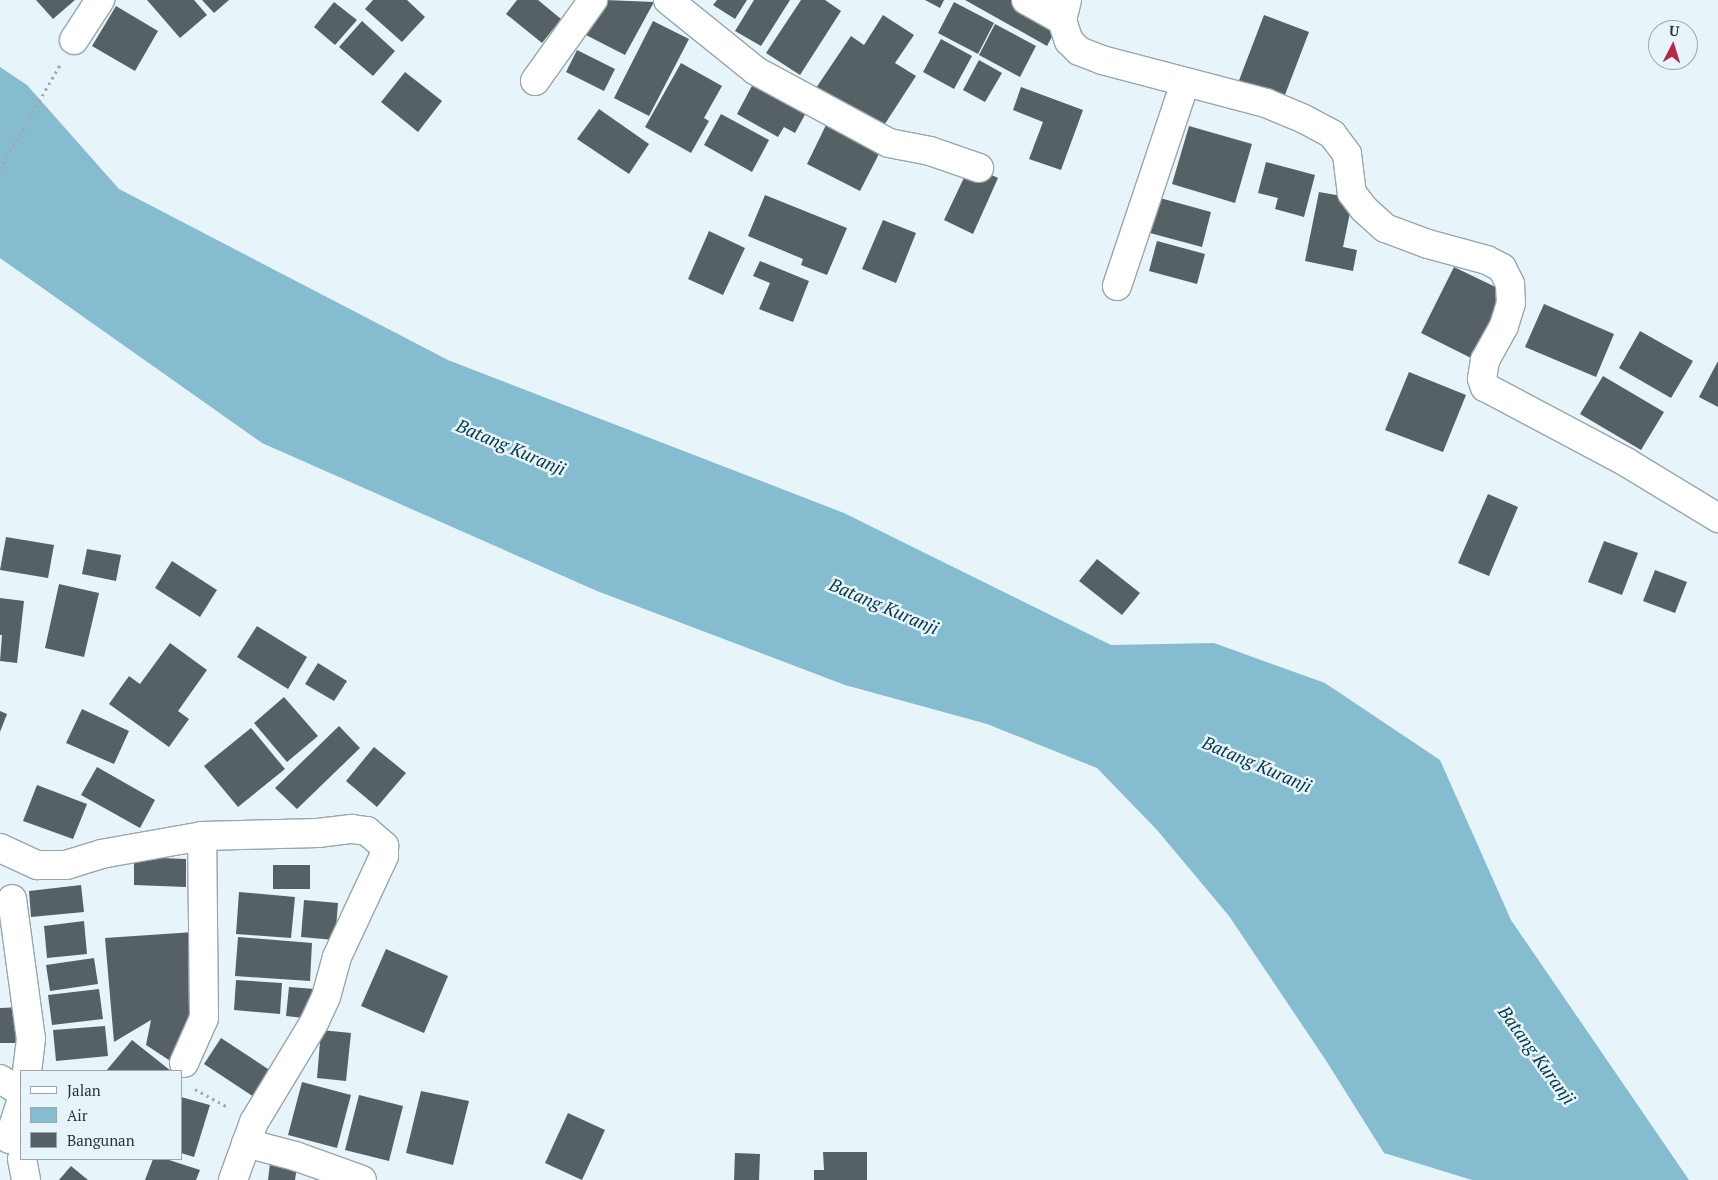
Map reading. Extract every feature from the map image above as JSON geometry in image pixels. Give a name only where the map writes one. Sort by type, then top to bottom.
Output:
[{"type":"street","points":[[74,40],[100,0]]},
{"type":"street","points":[[535,80],[593,0]]},
{"type":"street","points":[[668,0],[756,70],[880,139],[889,143],[930,150],[979,168]]},
{"type":"street","points":[[1026,0],[1064,10],[1069,41],[1079,51],[1266,103],[1332,134],[1347,154],[1352,193],[1364,209],[1385,228],[1428,244],[1487,260],[1502,268],[1510,284],[1511,303],[1504,326],[1485,360],[1482,379],[1485,387],[1626,462],[1718,518]]},
{"type":"street","points":[[1117,286],[1185,82]]},
{"type":"street","points":[[0,848],[38,865],[66,865],[101,854],[202,836],[318,833],[352,829],[367,831],[384,846],[384,856],[337,957],[326,997],[315,1021],[250,1133],[233,1180]]},
{"type":"street","points":[[184,1063],[204,1018],[202,836]]},
{"type":"street","points":[[12,899],[31,1039],[27,1070]]},
{"type":"street","points":[[0,1079],[20,1091]]},
{"type":"street","points":[[20,1107],[13,1146],[26,1180]]},
{"type":"street","points":[[250,1133],[295,1156],[362,1180]]},
{"type":"path","points":[[0,169],[74,40]]},
{"type":"path","points":[[184,1063],[182,1072],[186,1084],[250,1133]]},
{"type":"water","name":"Batang Kuranji","points":[[0,67],[27,85],[119,189],[448,360],[844,513],[1111,645],[1214,643],[1325,683],[1440,760],[1511,920],[1689,1180],[1472,1180],[1384,1153],[1325,1059],[1229,916],[1157,830],[1097,768],[987,724],[845,685],[597,591],[262,443],[0,258]]},
{"type":"building","points":[[36,0],[75,0],[53,19]]},
{"type":"building","points":[[147,0],[194,0],[207,15],[180,38]]},
{"type":"building","points":[[202,0],[229,0],[214,13]]},
{"type":"building","points":[[373,0],[407,0],[425,17],[402,42],[365,9]]},
{"type":"building","points":[[517,0],[538,0],[561,19],[542,43],[506,14]]},
{"type":"building","points":[[605,0],[654,2],[625,55],[586,35]]},
{"type":"building","points":[[717,0],[747,0],[735,19],[713,5]]},
{"type":"building","points":[[754,0],[790,0],[761,46],[735,31]]},
{"type":"building","points":[[801,0],[825,0],[841,11],[800,75],[766,53]]},
{"type":"building","points":[[925,0],[944,0],[940,8]]},
{"type":"building","points":[[965,0],[1022,0],[1060,22],[1047,46]]},
{"type":"building","points":[[334,2],[357,20],[335,45],[314,27]]},
{"type":"building","points":[[954,2],[994,23],[978,54],[938,33]]},
{"type":"building","points":[[116,6],[158,31],[135,71],[92,46]]},
{"type":"building","points":[[883,15],[914,35],[895,63],[916,76],[881,130],[816,88],[851,36],[864,45]]},
{"type":"building","points":[[1264,15],[1309,32],[1283,100],[1238,83]]},
{"type":"building","points":[[362,21],[395,51],[373,76],[339,47]]},
{"type":"building","points":[[653,21],[689,39],[649,116],[614,98]]},
{"type":"building","points":[[995,24],[1036,46],[1020,77],[979,55]]},
{"type":"building","points":[[941,39],[972,56],[954,89],[923,72]]},
{"type":"building","points":[[577,50],[615,69],[604,91],[566,72]]},
{"type":"building","points":[[979,60],[1002,73],[985,102],[963,90]]},
{"type":"building","points":[[681,63],[722,86],[704,118],[709,121],[691,153],[645,127]]},
{"type":"building","points":[[405,72],[442,101],[418,132],[381,102]]},
{"type":"building","points":[[755,80],[808,109],[795,133],[784,127],[778,137],[737,114]]},
{"type":"building","points":[[1021,87],[1083,110],[1061,170],[1029,159],[1043,122],[1013,110]]},
{"type":"building","points":[[599,109],[649,144],[629,174],[577,139]]},
{"type":"building","points":[[721,114],[769,140],[752,172],[704,145]]},
{"type":"building","points":[[826,125],[880,152],[860,191],[807,164]]},
{"type":"building","points":[[1189,126],[1252,144],[1235,203],[1172,184]]},
{"type":"building","points":[[1266,162],[1315,175],[1304,217],[1275,209],[1278,198],[1258,193]]},
{"type":"building","points":[[970,165],[998,178],[973,234],[944,220]]},
{"type":"building","points":[[1319,192],[1353,198],[1343,247],[1357,250],[1353,271],[1305,261]]},
{"type":"building","points":[[765,195],[847,228],[827,275],[801,265],[803,259],[748,236]]},
{"type":"building","points":[[1160,198],[1211,212],[1202,247],[1150,233]]},
{"type":"building","points":[[883,220],[916,233],[896,283],[862,269]]},
{"type":"building","points":[[709,231],[745,248],[723,295],[688,279]]},
{"type":"building","points":[[1157,241],[1205,254],[1197,284],[1149,271]]},
{"type":"building","points":[[760,261],[809,281],[793,322],[759,309],[770,283],[753,276]]},
{"type":"building","points":[[1454,267],[1510,294],[1477,361],[1421,333]]},
{"type":"building","points":[[1544,304],[1614,334],[1596,377],[1525,347]]},
{"type":"building","points":[[1640,331],[1693,361],[1671,398],[1619,368]]},
{"type":"building","points":[[1718,361],[1718,407],[1699,397]]},
{"type":"building","points":[[1409,372],[1466,395],[1443,452],[1385,430]]},
{"type":"building","points":[[1603,376],[1664,412],[1641,450],[1580,414]]},
{"type":"building","points":[[1488,494],[1518,507],[1489,576],[1458,563]]},
{"type":"building","points":[[6,537],[54,545],[48,578],[0,570]]},
{"type":"building","points":[[1604,541],[1638,553],[1622,595],[1588,582]]},
{"type":"building","points":[[87,549],[121,555],[116,581],[82,574]]},
{"type":"building","points":[[1097,559],[1140,593],[1122,615],[1079,581]]},
{"type":"building","points":[[172,561],[217,590],[200,617],[155,588]]},
{"type":"building","points":[[1655,570],[1687,582],[1675,613],[1643,601]]},
{"type":"building","points":[[59,584],[99,593],[84,657],[45,648]]},
{"type":"building","points":[[0,598],[24,601],[17,663],[0,661],[2,635],[0,635]]},
{"type":"building","points":[[257,626],[307,657],[288,689],[237,657]]},
{"type":"building","points":[[170,643],[207,670],[178,711],[189,719],[169,747],[109,704],[129,676],[140,684]]},
{"type":"building","points":[[318,663],[347,681],[334,701],[305,684]]},
{"type":"building","points":[[284,697],[318,736],[287,762],[254,723]]},
{"type":"building","points":[[82,709],[129,731],[114,764],[66,743]]},
{"type":"building","points":[[0,711],[7,714],[0,732]]},
{"type":"building","points":[[339,726],[360,748],[297,809],[275,788]]},
{"type":"building","points":[[251,728],[285,769],[238,807],[204,766]]},
{"type":"building","points":[[374,747],[406,773],[377,807],[346,781]]},
{"type":"building","points":[[97,767],[155,800],[140,828],[81,795]]},
{"type":"building","points":[[37,785],[87,804],[73,839],[23,821]]},
{"type":"building","points":[[134,857],[186,859],[186,887],[134,885]]},
{"type":"building","points":[[273,865],[310,865],[310,889],[273,889]]},
{"type":"building","points":[[81,885],[84,912],[31,917],[29,891]]},
{"type":"building","points":[[239,892],[295,897],[291,938],[236,934]]},
{"type":"building","points":[[304,900],[338,903],[335,940],[301,937]]},
{"type":"building","points":[[84,921],[87,954],[47,958],[44,926]]},
{"type":"building","points":[[194,932],[199,993],[189,1014],[175,1064],[146,1045],[151,1020],[114,1042],[105,938]]},
{"type":"building","points":[[238,937],[312,943],[310,981],[235,976]]},
{"type":"building","points":[[386,949],[448,976],[424,1033],[361,1006]]},
{"type":"building","points":[[94,958],[98,984],[50,991],[46,965]]},
{"type":"building","points":[[236,980],[282,983],[280,1014],[234,1010]]},
{"type":"building","points":[[289,987],[315,989],[312,1019],[286,1016]]},
{"type":"building","points":[[99,989],[103,1019],[52,1025],[48,995]]},
{"type":"building","points":[[22,1007],[23,1043],[0,1043],[0,1008]]},
{"type":"building","points":[[105,1026],[108,1056],[56,1061],[53,1030]]},
{"type":"building","points":[[321,1030],[351,1033],[346,1081],[317,1078]]},
{"type":"building","points":[[221,1038],[271,1071],[254,1097],[204,1064]]},
{"type":"building","points":[[132,1040],[170,1070],[107,1070]]},
{"type":"building","points":[[302,1082],[351,1095],[337,1148],[288,1135]]},
{"type":"building","points":[[421,1091],[469,1101],[453,1165],[406,1153]]},
{"type":"building","points":[[359,1095],[403,1106],[389,1161],[345,1150]]},
{"type":"building","points":[[182,1097],[210,1105],[194,1157],[182,1153]]},
{"type":"building","points":[[568,1113],[605,1130],[582,1180],[545,1163]]},
{"type":"building","points":[[823,1152],[867,1152],[867,1180],[814,1180],[814,1170],[824,1170]]},
{"type":"building","points":[[735,1153],[760,1154],[759,1180],[734,1180]]},
{"type":"building","points":[[153,1160],[169,1160],[200,1170],[196,1180],[145,1180]]},
{"type":"building","points":[[270,1163],[297,1166],[295,1180],[268,1180]]},
{"type":"building","points":[[71,1166],[88,1180],[59,1180]]}]
